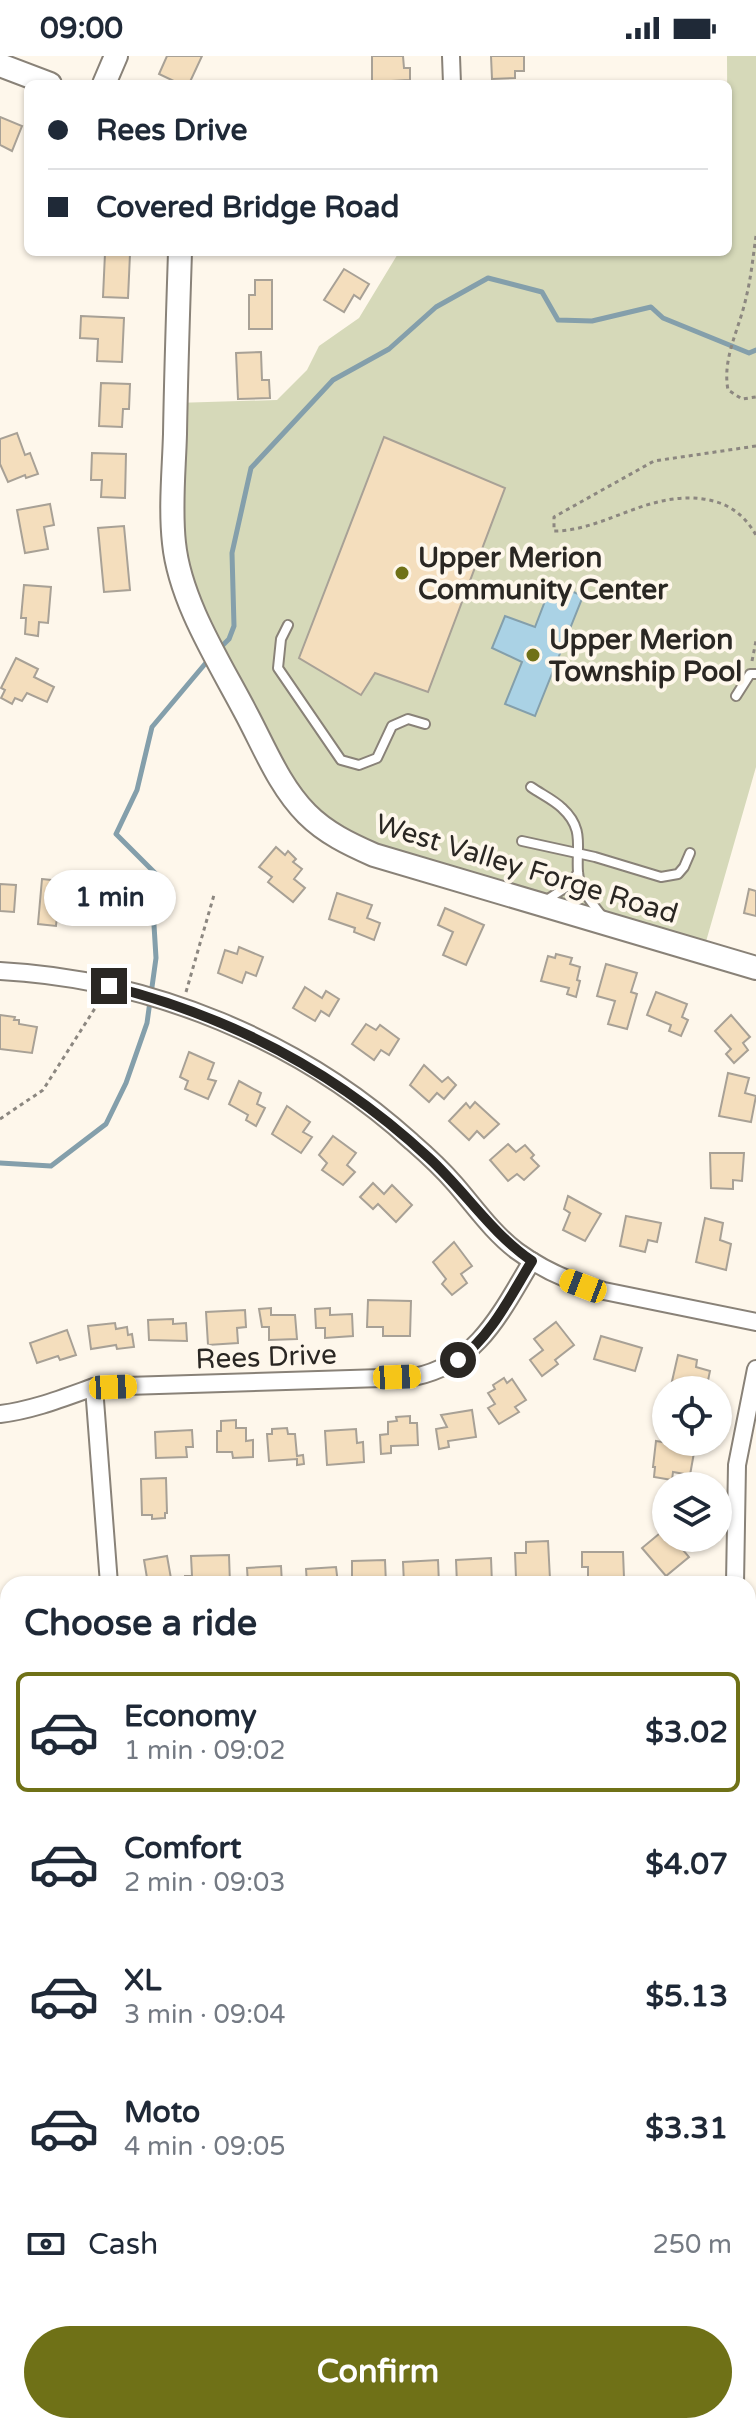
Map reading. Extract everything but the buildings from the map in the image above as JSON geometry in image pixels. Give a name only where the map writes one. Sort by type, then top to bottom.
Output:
[{"type":"main road","points":[[106,80],[116,56]]},
{"type":"main road","points":[[0,65],[39,80]]},
{"type":"main road","name":"West Valley Forge Road","points":[[180,256],[174,543],[182,581],[208,638],[287,789],[318,825],[374,855],[756,968]]},
{"type":"street","points":[[451,56],[452,80]]},
{"type":"street","points":[[0,971],[109,986],[181,1007],[240,1030],[296,1059],[354,1096],[410,1140],[453,1181],[502,1238],[532,1261],[583,1286],[756,1322]]},
{"type":"street","name":"Rees Drive","points":[[0,1414],[39,1406],[94,1387],[414,1377],[433,1373],[466,1355],[481,1340],[532,1261]]},
{"type":"street","points":[[735,1576],[737,1465],[756,1369]]},
{"type":"street","points":[[94,1387],[108,1576]]},
{"type":"lane","points":[[288,625],[281,639],[278,668],[341,760],[359,765],[377,758],[392,726],[408,719],[425,724]]},
{"type":"lane","points":[[736,696],[753,674]]},
{"type":"lane","points":[[531,787],[563,808],[576,828],[580,842],[578,873],[585,893],[610,926]]},
{"type":"lane","points":[[522,841],[579,853],[661,877],[678,874],[690,853]]},
{"type":"lane","points":[[539,905],[563,890],[578,873]]},
{"type":"path","points":[[756,236],[746,299],[725,375],[728,390],[742,399],[756,397]]},
{"type":"path","points":[[756,446],[654,461],[554,517],[554,531],[569,531],[647,503],[686,496],[720,501],[747,520],[756,535]]},
{"type":"path","points":[[753,674],[756,641]]},
{"type":"path","points":[[181,1007],[214,895]]},
{"type":"path","points":[[0,1119],[43,1090],[109,986]]},
{"type":"green space","points":[[727,56],[756,56],[756,767],[703,952],[398,864],[318,825],[188,598],[175,403],[277,400],[307,370],[319,346],[359,318],[397,256],[732,256],[732,80],[727,80]]},
{"type":"water","name":"Upper Merion Township Pool","points":[[552,583],[583,596],[535,716],[505,704],[522,662],[492,648],[505,616],[535,627]]},
{"type":"waterway","points":[[220,648],[229,639],[234,626],[232,553],[251,468],[333,380],[389,349],[436,307],[488,278],[542,292],[558,320],[592,321],[651,307],[663,318],[749,353],[756,350]]},
{"type":"waterway","points":[[0,1163],[51,1166],[106,1124],[126,1083],[147,1023],[156,958],[154,925],[160,878],[116,834],[137,790],[152,727],[210,658]]},
{"type":"place","name":"Upper Merion Community Center","points":[[402,573]]},
{"type":"place","name":"Upper Merion Township Pool","points":[[533,655]]},
{"type":"route","points":[[109,986],[151,997],[240,1030],[325,1076],[410,1140],[453,1181],[502,1238],[532,1261],[496,1320],[481,1340],[458,1360]]}]
